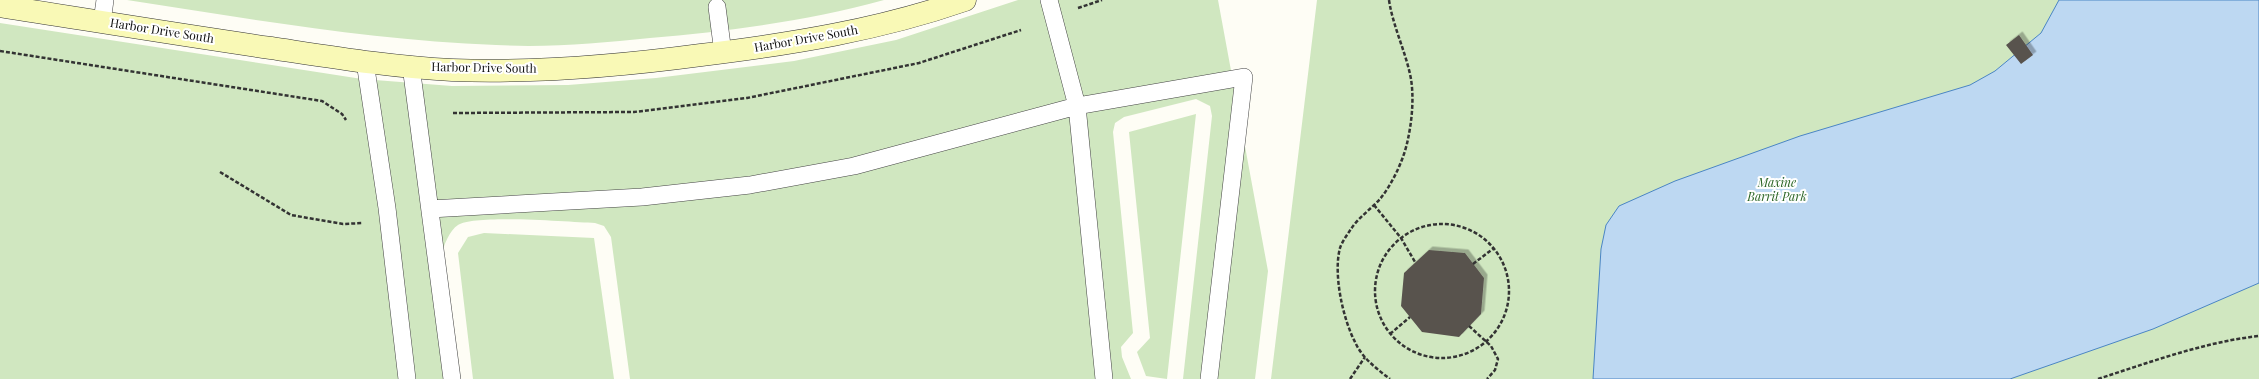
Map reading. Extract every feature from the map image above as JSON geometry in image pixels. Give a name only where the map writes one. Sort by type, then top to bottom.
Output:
[{"type":"street","name":"Harbor Drive South","points":[[0,6],[365,62],[452,70],[566,69],[723,53],[839,35],[890,23],[964,0]]},
{"type":"lane","points":[[102,22],[105,0]]},
{"type":"lane","points":[[1049,0],[1077,106],[1104,379]]},
{"type":"lane","points":[[717,6],[723,53]]},
{"type":"lane","points":[[365,62],[386,200],[407,379]]},
{"type":"lane","points":[[411,66],[452,379]]},
{"type":"lane","points":[[430,209],[642,197],[750,185],[854,166],[1077,106],[1244,77],[1209,379]]},
{"type":"path","points":[[1078,8],[1102,0]]},
{"type":"path","points":[[1389,0],[1392,22],[1411,78],[1412,106],[1408,140],[1394,176],[1374,205],[1351,228],[1340,247],[1339,260],[1340,289],[1345,314],[1355,343],[1365,357],[1390,379]]},
{"type":"path","points":[[453,113],[634,112],[747,98],[919,63],[1021,30]]},
{"type":"path","points":[[0,51],[322,101],[342,114],[349,126]]},
{"type":"path","points":[[220,172],[291,215],[343,224],[365,223]]},
{"type":"path","points":[[1374,205],[1401,238],[1415,262]]},
{"type":"path","points":[[364,215],[366,230]]},
{"type":"path","points":[[1449,224],[1466,228],[1481,236],[1494,248],[1503,262],[1508,278],[1509,296],[1503,318],[1498,328],[1487,341],[1472,351],[1455,357],[1437,359],[1419,355],[1403,346],[1390,334],[1381,319],[1376,302],[1375,284],[1380,266],[1388,251],[1401,238],[1416,229],[1432,225],[1449,224]]},
{"type":"path","points":[[1473,264],[1494,248]]},
{"type":"path","points":[[1390,334],[1410,317]]},
{"type":"path","points":[[1470,326],[1487,341],[1498,359],[1495,370],[1487,379]]},
{"type":"path","points":[[2098,379],[2158,359],[2238,338],[2259,336]]},
{"type":"path","points":[[1350,379],[1365,357]]},
{"type":"green space","points":[[127,0],[884,0],[826,14],[739,28],[612,42],[515,46],[403,39],[357,34]]},
{"type":"green space","points":[[1018,0],[1218,0],[1268,271],[1255,379],[1183,379],[1212,116],[1210,106],[1196,99],[1124,117],[1115,123],[1113,132],[1133,333],[1121,347],[1122,357],[1131,379],[630,379],[611,237],[604,226],[595,223],[502,219],[468,222],[458,225],[455,227],[445,243],[442,254],[457,379],[0,379],[0,23],[362,79],[452,86],[568,85],[656,78],[794,61],[896,40]]},
{"type":"green space","name":"Maxine Barrit Park","points":[[1317,0],[2259,0],[2259,379],[1271,379]]},
{"type":"green space","points":[[1196,114],[1167,379],[1146,376],[1137,352],[1150,338],[1129,132]]},
{"type":"green space","points":[[484,233],[594,238],[614,379],[473,379],[458,253],[468,237]]},
{"type":"water","points":[[2059,0],[2259,0],[2259,283],[2153,329],[2010,379],[1593,379],[1601,249],[1606,225],[1619,206],[1675,181],[1800,136],[1970,85],[1995,71],[2041,33]]},
{"type":"building","points":[[2019,35],[2033,55],[2021,64],[2006,45]]},
{"type":"building","points":[[1429,250],[1465,253],[1484,278],[1481,314],[1459,337],[1422,332],[1401,306],[1404,273]]}]
